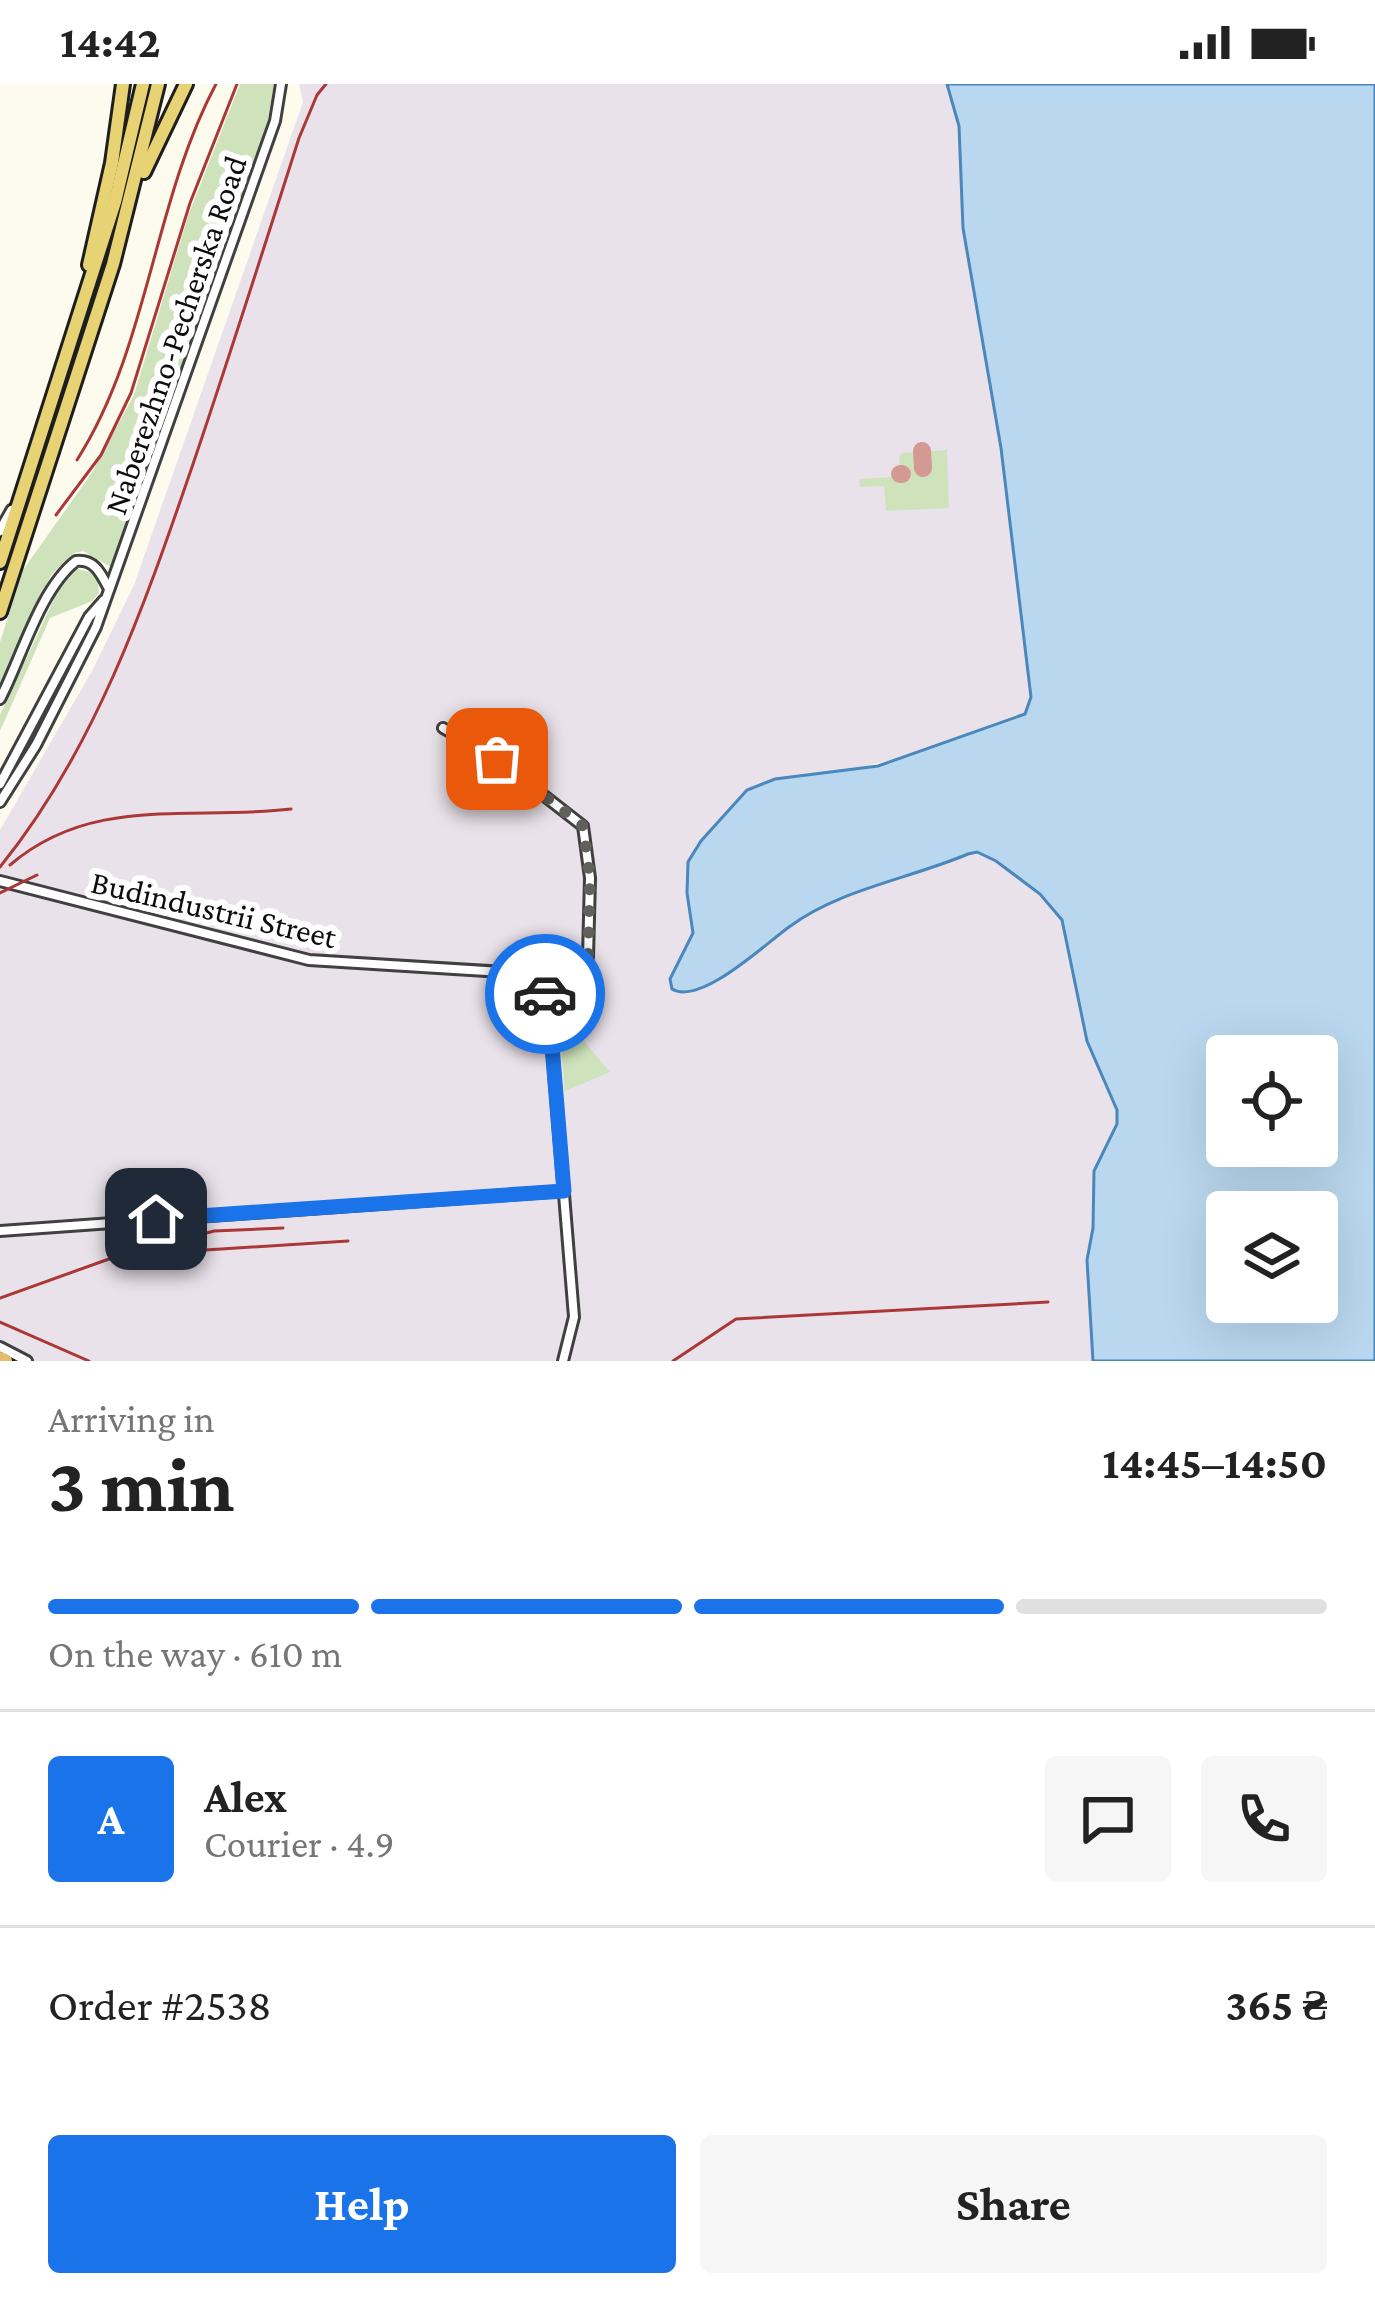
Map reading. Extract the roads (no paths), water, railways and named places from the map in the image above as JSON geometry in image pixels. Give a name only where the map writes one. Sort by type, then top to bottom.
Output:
[{"type":"main road","points":[[86,296],[123,84]]},
{"type":"main road","points":[[0,562],[115,202],[143,84]]},
{"type":"main road","points":[[0,612],[130,207],[158,84]]},
{"type":"main road","points":[[130,207],[186,84]]},
{"type":"street","name":"Naberezhno-Pecherska Road","points":[[0,802],[87,649],[275,121],[281,84]]},
{"type":"street","points":[[0,531],[24,489]]},
{"type":"street","points":[[0,699],[66,569],[76,562],[89,562],[98,568],[107,594]]},
{"type":"street","name":"Naberezhno-Pecherska Road","points":[[0,784],[94,608],[107,594]]},
{"type":"street","name":"Budindustrii Street","points":[[0,881],[309,960],[520,974],[574,971],[588,957],[590,878],[583,826],[497,759],[443,728]]},
{"type":"street","points":[[520,974],[548,998],[574,1317],[563,1361]]},
{"type":"street","points":[[0,1231],[564,1191]]},
{"type":"street","points":[[0,1347],[27,1361]]},
{"type":"water","points":[[947,84],[1375,84],[1375,1361],[1093,1361],[1087,1260],[1094,1171],[1117,1124],[1117,1110],[1087,1041],[1062,920],[1040,894],[996,861],[977,852],[968,854],[852,894],[809,914],[715,982],[684,992],[672,989],[670,979],[693,933],[688,862],[747,790],[775,779],[878,766],[1025,714],[1031,697],[1001,448],[963,228],[959,126]]},
{"type":"railway","points":[[77,460],[120,370],[178,177],[216,84]]},
{"type":"railway","points":[[56,515],[101,455],[131,393],[190,203],[237,84]]},
{"type":"railway","points":[[0,867],[63,775],[135,624],[192,467],[299,138],[326,84]]},
{"type":"railway","points":[[10,865],[42,843],[109,819],[291,809]]},
{"type":"railway","points":[[0,893],[37,875]]},
{"type":"railway","points":[[0,1298],[109,1259],[214,1231],[283,1228]]},
{"type":"railway","points":[[174,1252],[348,1241]]},
{"type":"railway","points":[[673,1361],[736,1319],[1048,1302]]},
{"type":"railway","points":[[0,1322],[89,1361]]}]
